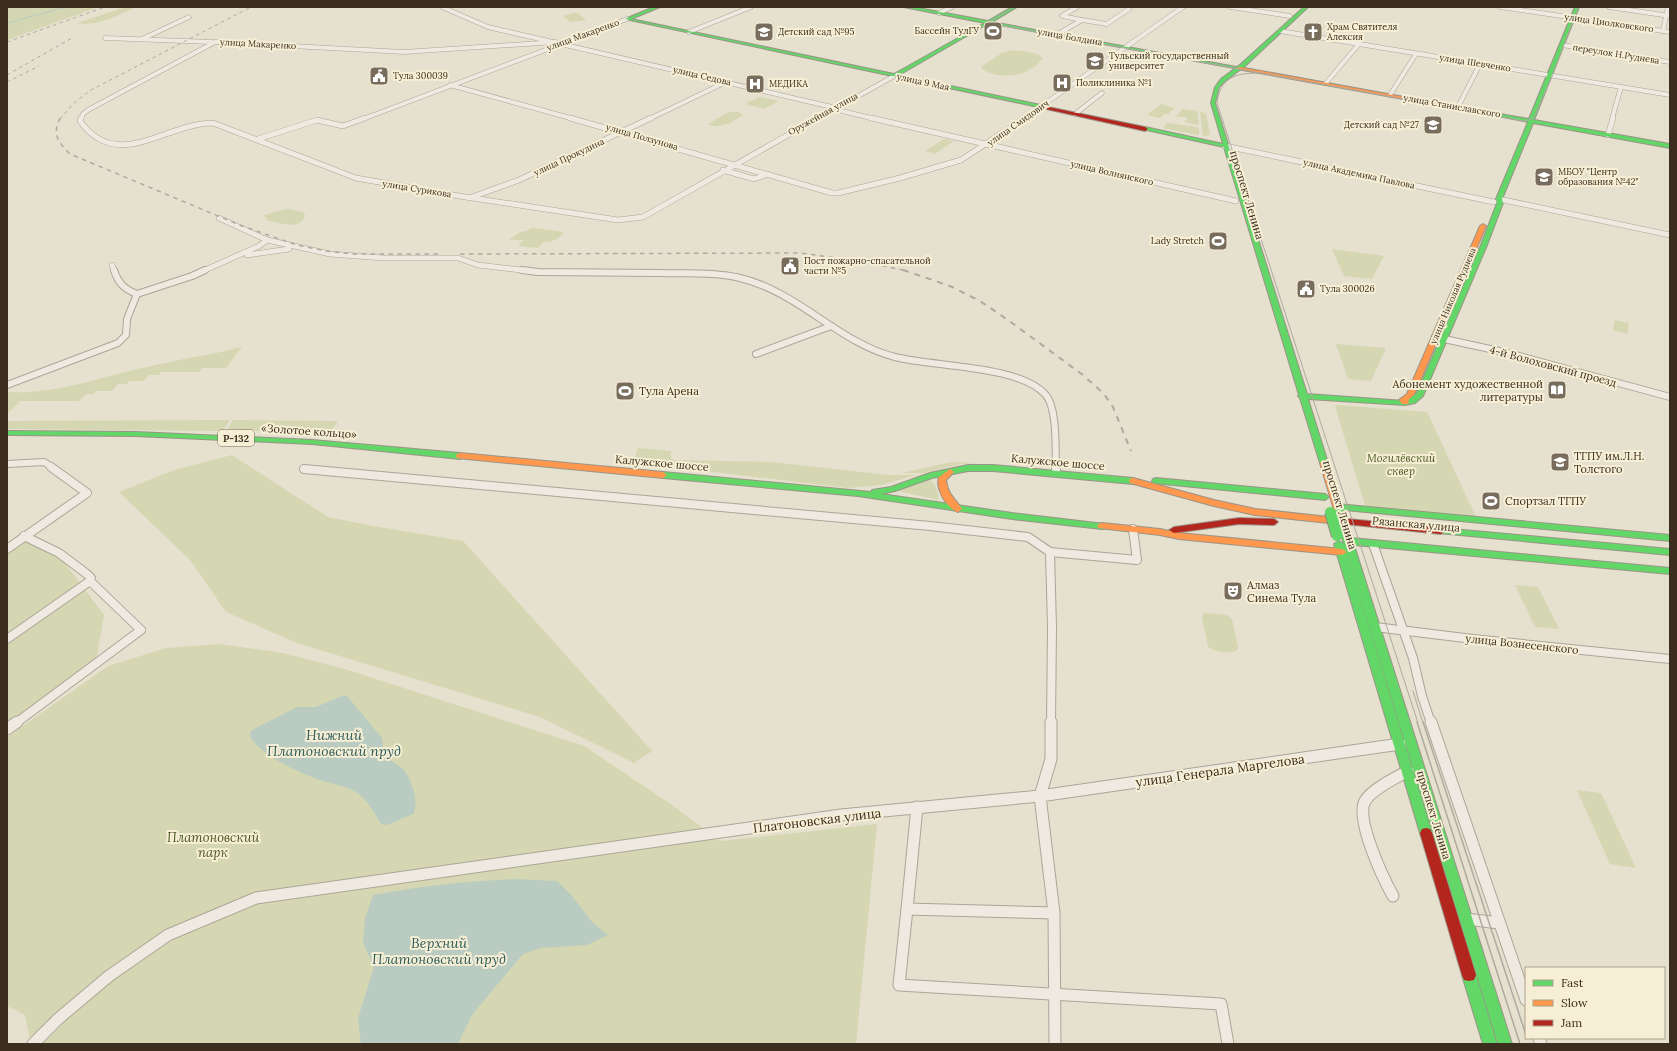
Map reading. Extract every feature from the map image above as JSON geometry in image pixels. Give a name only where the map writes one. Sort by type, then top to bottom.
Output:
[{"type":"main road","name":"улица Макаренко","points":[[627,19],[658,7]]},
{"type":"main road","name":"улица Болдина","points":[[906,7],[1236,67]]},
{"type":"main road","name":"Оружейная улица","points":[[894,76],[1015,7]]},
{"type":"main road","name":"проспект Ленина","points":[[1300,7],[1280,31],[1212,87],[1208,101],[1210,113],[1298,396],[1325,497],[1335,511],[1337,536],[1490,1044]]},
{"type":"main road","name":"проспект Ленина","points":[[1306,7],[1292,17],[1236,67],[1217,87],[1214,94],[1213,103],[1220,142],[1236,201],[1335,511],[1347,539],[1505,1044]]},
{"type":"main road","name":"улица Николая Руднева","points":[[1298,396],[1405,404],[1412,401],[1413,396],[1420,394],[1439,338],[1484,245],[1500,203],[1497,200],[1551,76],[1577,7]]},
{"type":"main road","name":"улица 9 Мая","points":[[627,19],[1041,107],[1220,142]]},
{"type":"main road","name":"улица Станиславского","points":[[1236,67],[1670,146]]},
{"type":"main road","name":"«Золотое кольцо»","points":[[7,433],[136,434],[217,437],[312,442],[464,456]]},
{"type":"main road","name":"Калужское шоссе","points":[[464,456],[858,493],[1012,516],[1160,532]]},
{"type":"main road","name":"Калужское шоссе","points":[[858,493],[892,489],[930,476],[968,468],[993,468],[1135,481],[1214,503],[1255,512]]},
{"type":"main road","points":[[950,472],[942,479],[943,490],[958,509]]},
{"type":"main road","points":[[1135,481],[1178,482],[1325,497]]},
{"type":"main road","points":[[1335,511],[1670,538]]},
{"type":"main road","name":"Рязанская улица","points":[[1255,512],[1670,552]]},
{"type":"main road","name":"Рязанская улица","points":[[1160,532],[1239,521],[1258,521],[1670,560]]},
{"type":"main road","points":[[1160,532],[1179,536],[1342,552]]},
{"type":"main road","points":[[1347,539],[1373,544],[1670,571]]},
{"type":"main road","points":[[1400,744],[1410,743]]},
{"type":"main road","points":[[1452,917],[1466,918]]},
{"type":"street","name":"улица Седова","points":[[442,7],[488,27],[987,144]]},
{"type":"street","points":[[689,32],[751,7]]},
{"type":"street","points":[[939,13],[952,7]]},
{"type":"street","points":[[1077,7],[1062,16],[1107,24],[1129,9]]},
{"type":"street","name":"улица Смидович","points":[[832,193],[844,192],[900,178],[961,160],[1041,107],[1183,7]]},
{"type":"street","points":[[1230,7],[1292,17]]},
{"type":"street","name":"улица Циолковского","points":[[1500,7],[1670,32]]},
{"type":"street","points":[[1609,7],[1668,15]]},
{"type":"street","points":[[1663,31],[1668,15],[1668,7]]},
{"type":"street","points":[[142,39],[189,17]]},
{"type":"street","name":"улица Макаренко","points":[[258,139],[317,120],[343,126],[559,43],[627,19]]},
{"type":"street","points":[[1056,35],[1082,20]]},
{"type":"street","name":"улица Шевченко","points":[[1280,31],[1670,96]]},
{"type":"street","points":[[106,38],[214,42]]},
{"type":"street","name":"улица Макаренко","points":[[213,123],[201,123],[187,126],[151,140],[114,144],[101,142],[94,138],[88,132],[80,119],[88,110],[214,42],[404,52],[559,43]]},
{"type":"street","points":[[1326,84],[1359,44]]},
{"type":"street","name":"переулок Н.Руднева","points":[[1562,45],[1670,62]]},
{"type":"street","points":[[1390,95],[1416,54]]},
{"type":"street","points":[[1458,107],[1480,64]]},
{"type":"street","name":"Оружейная улица","points":[[630,220],[643,217],[723,170],[894,76]]},
{"type":"street","name":"улица Прокудина","points":[[471,198],[519,180],[726,82]]},
{"type":"street","name":"улица Ползунова","points":[[450,85],[623,132],[832,193]]},
{"type":"street","points":[[1608,135],[1621,87]]},
{"type":"street","points":[[1075,114],[1102,93]]},
{"type":"street","name":"улица Сурикова","points":[[213,123],[258,139],[356,178],[471,198],[618,220],[630,220]]},
{"type":"street","name":"улица Академика Павлова","points":[[1220,142],[1670,235]]},
{"type":"street","name":"улица Волнянского","points":[[987,144],[1236,201]]},
{"type":"street","points":[[723,170],[754,179],[768,174]]},
{"type":"street","points":[[219,218],[268,240],[295,248],[330,254],[372,258],[458,258],[478,265],[538,272],[705,274],[740,278],[769,289],[864,345],[894,356],[942,366],[1008,374],[1022,379],[1038,388],[1045,394],[1051,404],[1054,423],[1056,473]]},
{"type":"street","points":[[112,265],[116,278],[124,289],[137,294],[192,276],[259,246],[268,240]]},
{"type":"street","points":[[237,256],[295,248]]},
{"type":"street","points":[[7,385],[121,340],[126,335],[124,326],[137,294]]},
{"type":"street","points":[[756,354],[831,326]]},
{"type":"street","name":"4-й Волоховский проезд","points":[[1439,338],[1504,352],[1670,397]]},
{"type":"street","points":[[7,464],[44,462],[87,493],[7,549]]},
{"type":"street","points":[[304,469],[930,526],[1028,537],[1050,552],[1136,560],[1133,529]]},
{"type":"street","points":[[7,729],[141,630],[90,581],[91,578],[87,574],[59,553],[24,536]]},
{"type":"street","points":[[1373,544],[1402,631],[1413,658],[1422,696],[1525,997]]},
{"type":"street","points":[[1050,552],[1052,628],[1051,759],[1040,796],[1054,913],[1053,994],[1055,1044]]},
{"type":"street","points":[[7,639],[90,581]]},
{"type":"street","name":"улица Вознесенского","points":[[1375,627],[1470,639],[1670,659]]},
{"type":"street","name":"улица Генерала Маргелова","points":[[1040,796],[1400,744]]},
{"type":"street","points":[[1393,896],[1380,872],[1364,822],[1363,809],[1366,801],[1394,778],[1408,771]]},
{"type":"street","name":"Платоновская улица","points":[[33,1044],[58,1019],[109,976],[168,935],[256,898],[332,886],[841,815],[1040,796]]},
{"type":"street","points":[[917,807],[899,985],[1221,1004],[1228,1044]]},
{"type":"street","points":[[907,909],[1054,913]]},
{"type":"street","points":[[1466,918],[1499,923]]},
{"type":"green space","points":[[7,7],[99,7],[7,40]]},
{"type":"green space","points":[[126,7],[137,7],[100,22],[85,24],[77,23]]},
{"type":"green space","points":[[578,13],[586,20],[570,22],[563,16]]},
{"type":"green space","points":[[1009,51],[1031,52],[1043,58],[1031,69],[1015,75],[998,75],[982,69],[981,67],[983,65],[1002,53]]},
{"type":"green space","points":[[759,97],[779,101],[764,109],[745,104]]},
{"type":"green space","points":[[1161,104],[1175,108],[1160,118],[1147,115]]},
{"type":"green space","points":[[1183,109],[1197,111],[1199,125],[1184,122],[1188,118],[1176,116]]},
{"type":"green space","points":[[1200,111],[1206,114],[1210,135],[1203,136]]},
{"type":"green space","points":[[729,112],[738,112],[743,115],[731,123],[722,126],[713,126],[708,124]]},
{"type":"green space","points":[[1167,123],[1196,127],[1199,129],[1199,135],[1163,128]]},
{"type":"green space","points":[[944,139],[954,141],[935,154],[925,151]]},
{"type":"green space","points":[[288,209],[303,212],[305,215],[303,220],[299,223],[289,225],[267,220],[266,217],[263,216],[273,212]]},
{"type":"green space","points":[[531,228],[564,232],[555,240],[543,242],[538,248],[518,246],[523,240],[509,240],[520,232],[527,231]]},
{"type":"green space","points":[[1332,249],[1384,256],[1372,279],[1344,276]]},
{"type":"green space","points":[[1615,320],[1629,323],[1627,334],[1613,330]]},
{"type":"green space","points":[[1336,344],[1386,348],[1371,381],[1348,379]]},
{"type":"green space","points":[[242,347],[226,368],[202,368],[199,372],[161,372],[159,375],[149,375],[144,381],[129,381],[127,384],[118,384],[112,391],[96,391],[93,394],[86,394],[79,401],[20,401],[7,413],[7,392],[42,391],[60,388],[159,364]]},
{"type":"green space","name":"Могилёвский сквер","points":[[1335,406],[1427,412],[1477,519],[1366,509]]},
{"type":"green space","points":[[230,420],[222,431],[7,429],[7,421]]},
{"type":"green space","points":[[233,420],[338,421],[328,435],[229,429],[228,428]]},
{"type":"green space","points":[[638,448],[671,451],[671,457],[673,460],[771,462],[889,475],[916,475],[881,485],[848,488],[638,463],[635,458]]},
{"type":"green space","points":[[232,455],[328,517],[463,541],[652,751],[634,763],[540,717],[297,643],[226,612],[190,560],[119,492],[174,470]]},
{"type":"green space","points":[[951,462],[979,463],[961,464],[923,473],[902,473]]},
{"type":"green space","points":[[931,480],[935,485],[939,498],[938,500],[898,491]]},
{"type":"green space","points":[[18,535],[61,558],[104,615],[96,661],[7,724],[7,543]]},
{"type":"green space","points":[[1515,585],[1538,587],[1559,629],[1535,627]]},
{"type":"green space","points":[[1203,614],[1226,615],[1232,619],[1238,648],[1236,651],[1221,652],[1208,647],[1202,617]]},
{"type":"green space","name":"Платоновский парк","points":[[220,644],[283,653],[345,669],[584,746],[672,805],[720,841],[877,824],[856,1044],[31,1044],[25,1015],[7,1006],[7,737],[108,666],[166,648]]},
{"type":"green space","points":[[1577,790],[1601,793],[1636,868],[1610,864]]},
{"type":"water","name":"Нижний Платоновский пруд","points":[[342,696],[347,696],[382,738],[384,755],[402,768],[405,772],[414,790],[416,803],[413,814],[387,825],[381,824],[372,809],[356,792],[346,787],[320,780],[291,768],[260,748],[249,734],[252,730],[297,707],[316,707]]},
{"type":"water","name":"Верхний Платоновский пруд","points":[[515,879],[557,881],[573,897],[592,922],[608,935],[587,945],[541,948],[523,954],[472,1015],[458,1044],[361,1044],[358,1018],[374,967],[363,943],[365,918],[373,895],[444,884]]},
{"type":"waterway","points":[[7,23],[66,7]]},
{"type":"tram line","points":[[1014,7],[987,23],[1524,121],[1533,119],[1553,74],[1578,7]]},
{"type":"tram line","points":[[1259,73],[1243,74],[1230,78],[1222,87],[1217,103],[1418,723]]},
{"type":"tram line","points":[[1413,691],[1423,723]]},
{"type":"tram line","points":[[1417,722],[1520,1044]]},
{"type":"tram line","points":[[1423,722],[1525,1032]]},
{"type":"railway","points":[[7,42],[105,7]]},
{"type":"railway","points":[[60,119],[74,103],[91,90],[251,7]]},
{"type":"railway","points":[[7,75],[72,38]]},
{"type":"railway","points":[[7,82],[39,66]]},
{"type":"railway","points":[[60,118],[56,133],[59,142],[70,154],[242,226],[297,245],[326,251],[354,254],[441,254]]},
{"type":"railway","points":[[460,254],[800,253],[866,262],[904,270]]},
{"type":"railway","points":[[904,270],[950,286],[980,301],[1083,375],[1104,394],[1113,407],[1131,451]]},
{"type":"traffic: fast","points":[[627,19],[658,7]]},
{"type":"traffic: fast","points":[[906,7],[1234,67]]},
{"type":"traffic: fast","points":[[894,76],[1015,7]]},
{"type":"traffic: fast","points":[[1306,7],[1243,65],[1223,80],[1217,87],[1213,103],[1324,463]]},
{"type":"traffic: fast","points":[[1302,396],[1405,403],[1412,401],[1420,394],[1484,245],[1500,203],[1499,199],[1577,7]]},
{"type":"traffic: fast","points":[[627,19],[1048,108]]},
{"type":"traffic: fast","points":[[1459,108],[1670,146]]},
{"type":"traffic: fast","points":[[1145,129],[1225,146]]},
{"type":"traffic: fast","points":[[7,433],[136,434],[312,442],[460,456]]},
{"type":"traffic: fast","points":[[875,492],[892,489],[930,476],[968,468],[993,468],[1133,481]]},
{"type":"traffic: fast","points":[[663,475],[858,493],[1012,516],[1102,526]]},
{"type":"traffic: fast","points":[[1156,481],[1325,497]]},
{"type":"traffic: fast","points":[[1337,507],[1670,538]]},
{"type":"traffic: fast","points":[[1330,512],[1337,536]]},
{"type":"traffic: fast","points":[[1339,513],[1347,537]]},
{"type":"traffic: fast","points":[[1441,531],[1670,552]]},
{"type":"traffic: fast","points":[[1347,537],[1505,1044]]},
{"type":"traffic: fast","points":[[1348,541],[1670,571]]},
{"type":"traffic: fast","points":[[1339,544],[1426,833]]},
{"type":"traffic: fast","points":[[1469,975],[1490,1044]]},
{"type":"traffic: slow","points":[[1239,68],[1459,108]]},
{"type":"traffic: slow","points":[[1405,402],[1403,400],[1410,395],[1483,226]]},
{"type":"traffic: slow","points":[[460,456],[663,475]]},
{"type":"traffic: slow","points":[[1324,463],[1339,513]]},
{"type":"traffic: slow","points":[[950,472],[942,479],[942,484],[949,499],[958,509]]},
{"type":"traffic: slow","points":[[1133,481],[1214,503],[1255,512],[1338,521]]},
{"type":"traffic: slow","points":[[1102,526],[1160,532],[1179,536],[1342,552]]},
{"type":"traffic: jam","points":[[1048,108],[1145,129]]},
{"type":"traffic: jam","points":[[1174,530],[1239,521],[1274,522]]},
{"type":"traffic: jam","points":[[1338,521],[1441,531]]},
{"type":"traffic: jam","points":[[1426,833],[1469,975]]},
{"type":"place","name":"Бассейн ТулГУ","points":[[993,31]]},
{"type":"place","name":"Детский сад №95","points":[[764,32]]},
{"type":"place","name":"Храм Святителя Алексия","points":[[1313,32]]},
{"type":"place","name":"Тульский государственный университет","points":[[1095,61]]},
{"type":"place","name":"Тула 300039","points":[[379,76]]},
{"type":"place","name":"Поликлиника №1","points":[[1062,83]]},
{"type":"place","name":"МЕДИКА","points":[[755,84]]},
{"type":"place","name":"Детский сад №27","points":[[1433,125]]},
{"type":"place","name":"МБОУ \"Центр образования №42\"","points":[[1544,177]]},
{"type":"place","name":"Lady Stretch","points":[[1218,241]]},
{"type":"place","name":"Пост пожарно-спасательной части №5","points":[[790,266]]},
{"type":"place","name":"Тула 300026","points":[[1306,289]]},
{"type":"place","name":"Абонемент художественной литературы","points":[[1557,390]]},
{"type":"place","name":"Тула Арена","points":[[625,391]]},
{"type":"place","name":"ТГПУ им.Л.Н. Толстого","points":[[1560,462]]},
{"type":"place","name":"Спортзал ТГПУ","points":[[1491,501]]},
{"type":"place","name":"Алмаз Синема Тула","points":[[1233,591]]}]
